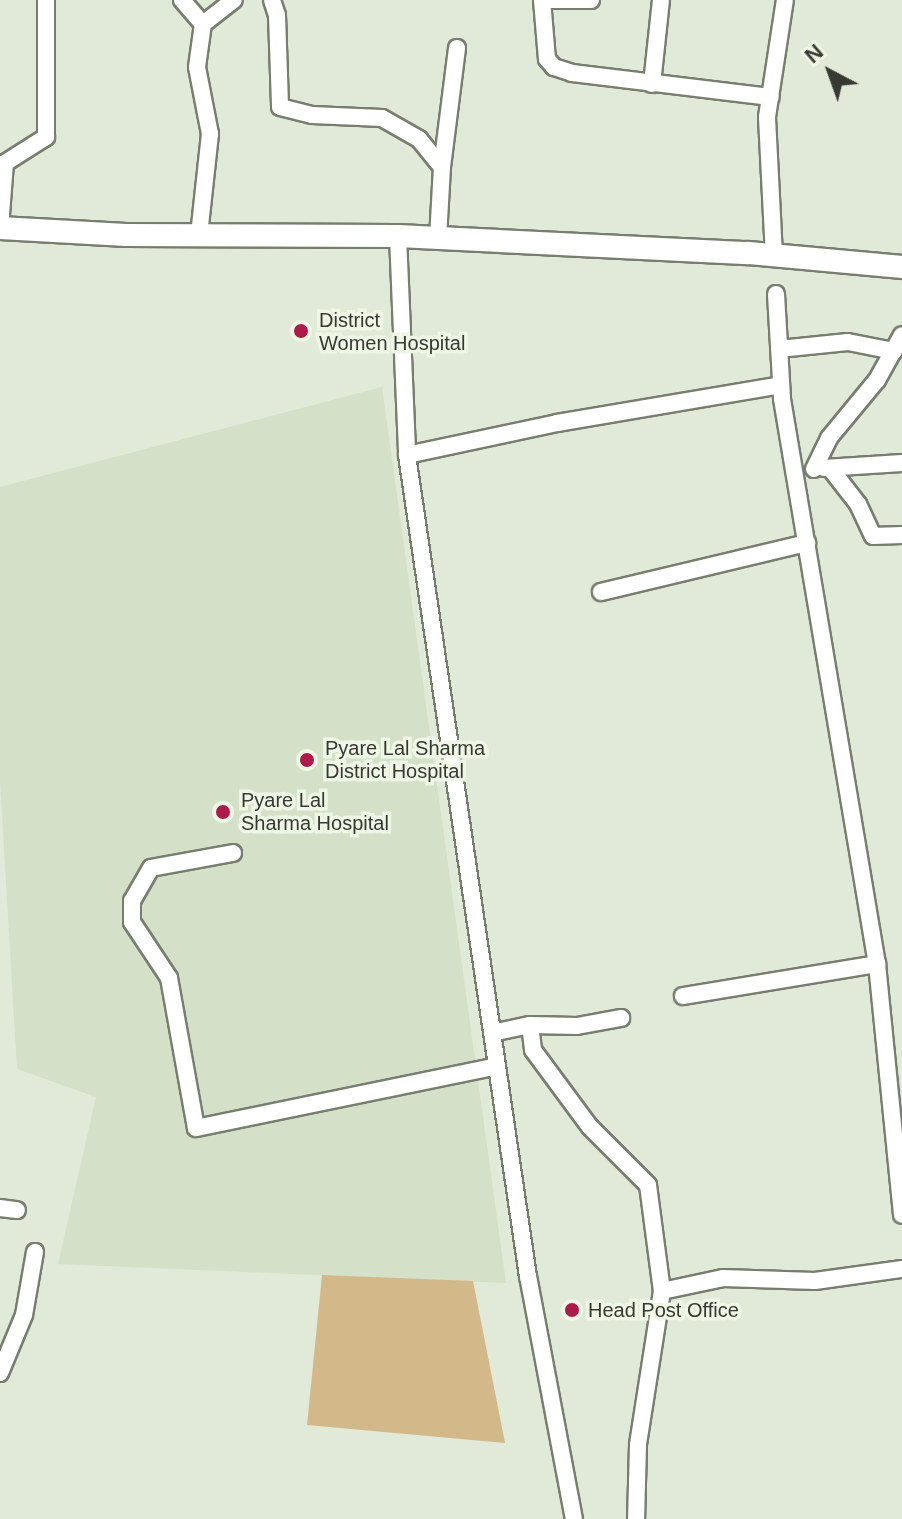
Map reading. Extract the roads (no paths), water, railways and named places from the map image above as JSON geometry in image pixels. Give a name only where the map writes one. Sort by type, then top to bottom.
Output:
[{"type":"main road","points":[[0,228],[199,235],[398,236],[774,256],[902,267]]},
{"type":"street","points":[[0,228],[5,163],[46,137],[46,0]]},
{"type":"street","points":[[182,0],[203,24]]},
{"type":"street","points":[[199,235],[210,134],[197,67],[203,24],[234,0]]},
{"type":"street","points":[[272,0],[277,15],[280,107],[312,115],[382,118],[419,139],[442,167]]},
{"type":"street","points":[[591,0],[543,0],[547,59],[554,67],[652,84],[771,97]]},
{"type":"street","points":[[652,84],[661,0]]},
{"type":"street","points":[[774,256],[771,97],[785,0]]},
{"type":"street","points":[[438,239],[442,167],[457,48]]},
{"type":"street","points":[[398,236],[407,455],[528,1276],[574,1519]]},
{"type":"street","points":[[776,294],[781,385],[898,1106],[902,1215]]},
{"type":"street","points":[[822,468],[829,438],[877,380],[902,335]]},
{"type":"street","points":[[779,349],[848,342],[894,351]]},
{"type":"street","points":[[407,455],[571,420],[781,385]]},
{"type":"street","points":[[795,470],[902,463]]},
{"type":"street","points":[[822,468],[858,504],[873,536],[902,535]]},
{"type":"street","points":[[601,592],[807,543]]},
{"type":"street","points":[[233,853],[151,868],[132,901],[132,922],[169,978],[196,1128],[497,1066]]},
{"type":"street","points":[[683,996],[877,964]]},
{"type":"street","points":[[492,1033],[530,1025],[577,1026],[621,1018]]},
{"type":"street","points":[[530,1025],[533,1050],[590,1127],[648,1185],[662,1291],[638,1445],[636,1519]]},
{"type":"street","points":[[0,1373],[24,1315],[35,1252]]},
{"type":"street","points":[[662,1291],[723,1278],[815,1281],[902,1269]]},
{"type":"place","name":"District Women Hospital","points":[[301,331]]},
{"type":"place","name":"Pyare Lal Sharma District Hospital","points":[[307,760]]},
{"type":"place","name":"Pyare Lal Sharma Hospital","points":[[223,812]]},
{"type":"place","name":"Head Post Office","points":[[572,1310]]}]
